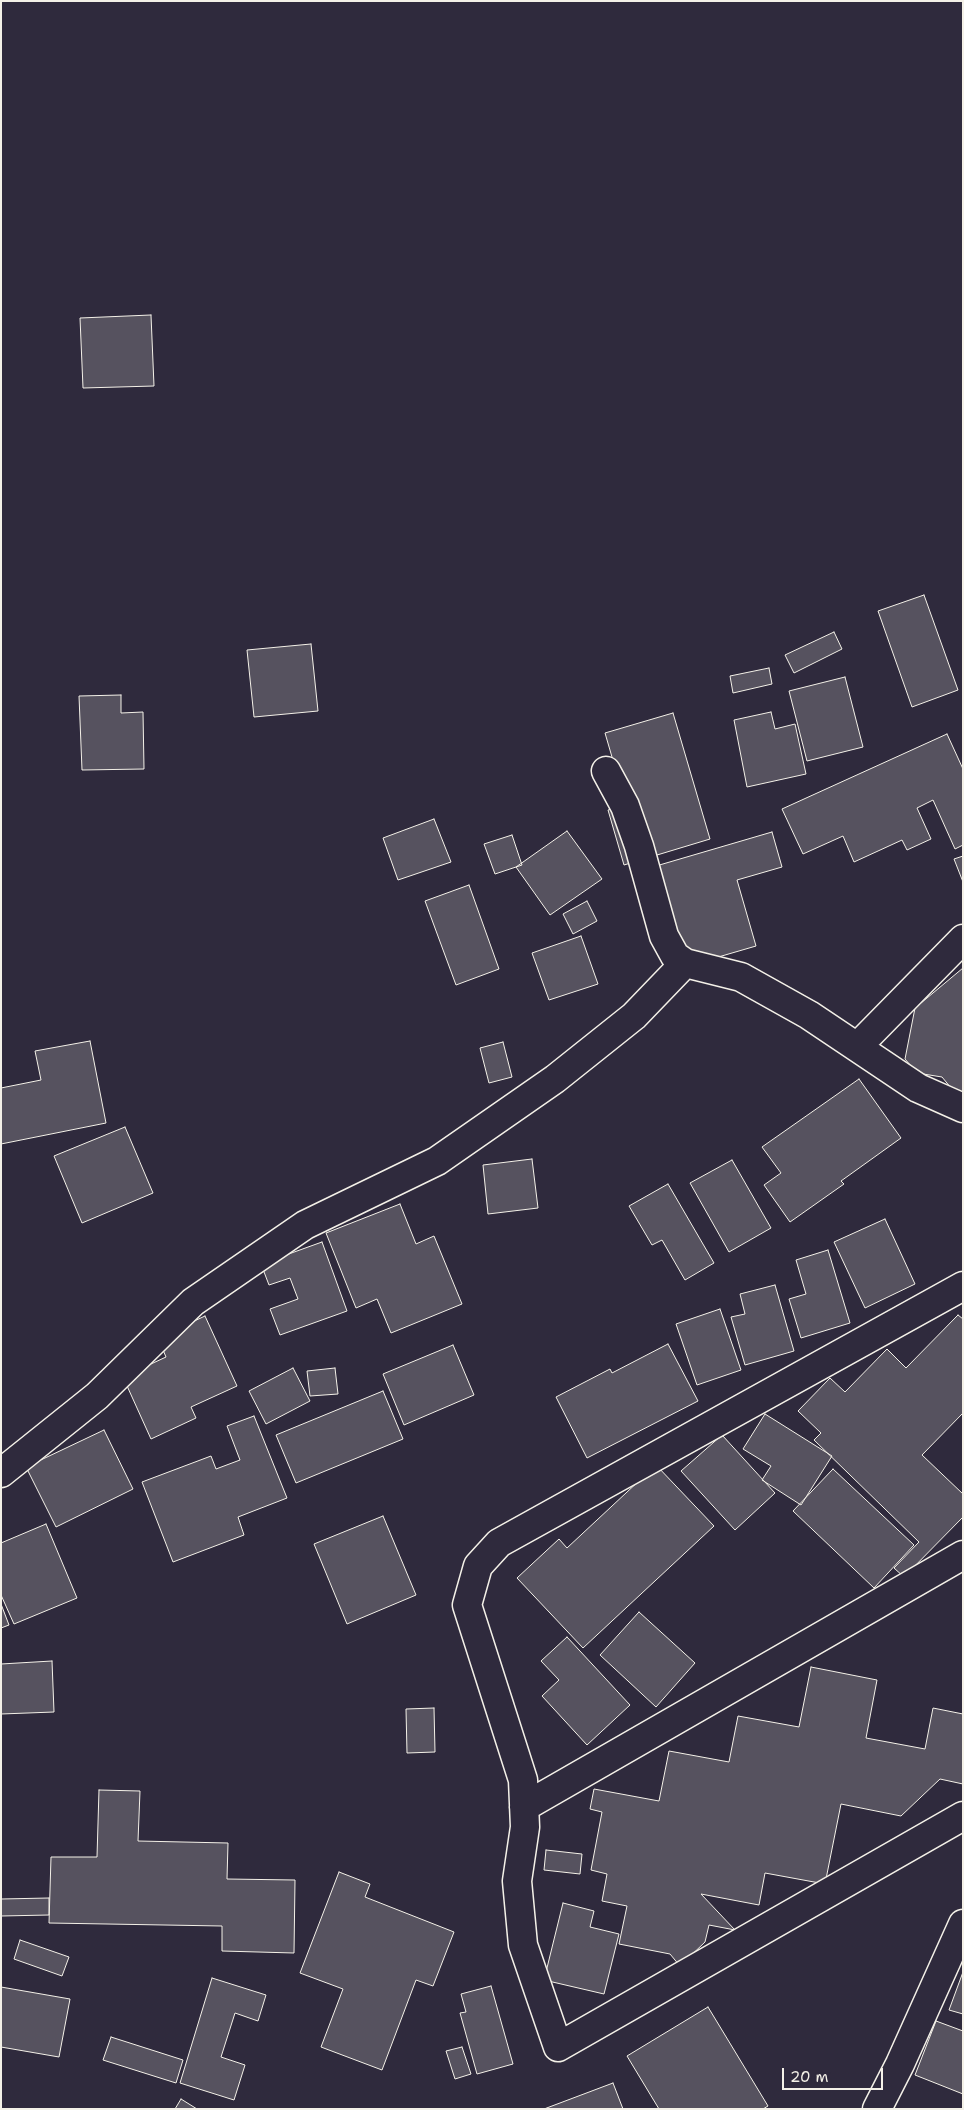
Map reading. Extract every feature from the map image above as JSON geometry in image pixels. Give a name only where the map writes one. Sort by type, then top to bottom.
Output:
[{"type":"street","points":[[606,771],[625,806],[664,936],[675,956],[685,963],[741,977],[809,1014],[918,1088],[963,1108]]},
{"type":"street","points":[[857,1047],[963,939]]},
{"type":"street","points":[[1,1473],[97,1396],[193,1302],[304,1225],[445,1155],[555,1079],[626,1022],[685,963]]},
{"type":"street","points":[[963,1286],[500,1543],[478,1566],[466,1605],[523,1780],[525,1827],[517,1882],[523,1945],[558,2047],[963,1816]]},
{"type":"street","points":[[524,1807],[963,1555]]},
{"type":"street","points":[[876,2109],[900,2064],[948,1962],[963,1924]]},
{"type":"building","points":[[151,315],[154,386],[83,388],[80,318]]},
{"type":"building","points":[[924,595],[958,690],[912,707],[878,611]]},
{"type":"building","points":[[834,632],[842,649],[794,673],[785,655]]},
{"type":"building","points":[[311,644],[318,711],[254,717],[247,650]]},
{"type":"building","points":[[769,668],[772,684],[733,693],[730,676]]},
{"type":"building","points":[[845,677],[863,747],[807,761],[789,691]]},
{"type":"building","points":[[121,695],[121,713],[143,712],[144,769],[82,770],[79,696]]},
{"type":"building","points":[[771,712],[775,729],[795,724],[806,774],[747,787],[734,720]]},
{"type":"building","points":[[673,713],[710,839],[624,865],[608,810],[626,805],[605,733]]},
{"type":"building","points":[[947,734],[963,769],[963,845],[955,849],[933,800],[917,808],[931,839],[907,850],[902,840],[854,862],[843,836],[803,854],[782,809]]},
{"type":"building","points":[[434,819],[451,862],[398,880],[383,838]]},
{"type":"building","points":[[567,831],[602,879],[550,915],[516,867]]},
{"type":"building","points":[[772,832],[782,867],[737,880],[756,946],[684,967],[656,866]]},
{"type":"building","points":[[512,835],[522,865],[495,874],[484,844]]},
{"type":"building","points":[[963,856],[963,882],[954,859]]},
{"type":"building","points":[[469,885],[499,969],[456,985],[425,901]]},
{"type":"building","points":[[587,901],[597,921],[573,934],[563,914]]},
{"type":"building","points":[[581,936],[598,984],[549,1000],[532,953]]},
{"type":"building","points":[[963,968],[963,1095],[956,1094],[942,1077],[917,1073],[905,1059],[915,1008]]},
{"type":"building","points":[[90,1041],[106,1123],[1,1144],[1,1088],[41,1080],[35,1051]]},
{"type":"building","points":[[503,1042],[512,1077],[489,1083],[480,1048]]},
{"type":"building","points":[[859,1079],[901,1138],[841,1181],[844,1184],[790,1222],[764,1185],[781,1173],[762,1147]]},
{"type":"building","points":[[125,1127],[153,1193],[82,1223],[54,1156]]},
{"type":"building","points":[[532,1159],[538,1208],[488,1214],[483,1165]]},
{"type":"building","points":[[732,1160],[771,1228],[729,1252],[690,1183]]},
{"type":"building","points":[[668,1184],[714,1263],[685,1280],[662,1240],[652,1245],[629,1206]]},
{"type":"building","points":[[400,1204],[416,1244],[434,1236],[462,1304],[391,1333],[377,1299],[356,1308],[326,1233]]},
{"type":"building","points":[[885,1219],[915,1284],[865,1308],[834,1242]]},
{"type":"building","points":[[322,1242],[347,1311],[280,1335],[270,1309],[298,1299],[290,1278],[269,1285],[261,1264]]},
{"type":"building","points":[[828,1250],[850,1323],[801,1338],[789,1299],[806,1294],[796,1260]]},
{"type":"building","points":[[775,1285],[794,1351],[745,1365],[731,1317],[745,1314],[740,1294]]},
{"type":"building","points":[[720,1309],[741,1370],[697,1385],[676,1324]]},
{"type":"building","points":[[958,1315],[963,1319],[963,1413],[922,1455],[963,1494],[963,1517],[904,1577],[894,1568],[919,1542],[814,1440],[821,1433],[798,1411],[830,1378],[845,1392],[887,1349],[906,1368]]},
{"type":"building","points":[[205,1316],[237,1386],[191,1407],[196,1418],[151,1439],[123,1377],[166,1357],[158,1338]]},
{"type":"building","points":[[668,1344],[698,1401],[587,1458],[556,1397],[610,1369],[612,1373]]},
{"type":"building","points":[[453,1345],[474,1395],[404,1425],[383,1374]]},
{"type":"building","points":[[293,1368],[310,1401],[266,1424],[249,1391]]},
{"type":"building","points":[[335,1368],[338,1394],[310,1396],[307,1371]]},
{"type":"building","points":[[383,1391],[403,1439],[296,1483],[276,1435]]},
{"type":"building","points":[[765,1414],[832,1456],[801,1505],[762,1480],[771,1466],[743,1449]]},
{"type":"building","points":[[254,1416],[287,1498],[238,1517],[244,1535],[173,1562],[142,1482],[211,1456],[216,1469],[240,1460],[227,1426]]},
{"type":"building","points":[[104,1430],[133,1489],[56,1527],[26,1467]]},
{"type":"building","points":[[722,1435],[775,1493],[735,1530],[681,1471]]},
{"type":"building","points":[[656,1465],[714,1526],[583,1648],[517,1578],[559,1539],[567,1548]]},
{"type":"building","points":[[833,1469],[914,1545],[874,1588],[793,1511]]},
{"type":"building","points":[[383,1516],[416,1595],[347,1624],[314,1544]]},
{"type":"building","points":[[46,1524],[77,1598],[14,1624],[1,1595],[1,1543]]},
{"type":"building","points":[[1,1604],[9,1625],[1,1628]]},
{"type":"building","points":[[639,1612],[695,1663],[656,1707],[600,1655]]},
{"type":"building","points":[[567,1637],[630,1705],[587,1745],[542,1696],[559,1680],[541,1661]]},
{"type":"building","points":[[52,1661],[54,1712],[1,1714],[1,1664]]},
{"type":"building","points":[[811,1667],[877,1680],[866,1738],[925,1749],[933,1708],[963,1714],[963,1784],[940,1779],[901,1816],[841,1804],[825,1884],[765,1873],[759,1905],[701,1894],[735,1930],[709,1925],[705,1942],[680,1966],[670,1954],[619,1944],[627,1906],[602,1901],[607,1874],[591,1870],[602,1812],[590,1809],[594,1789],[659,1801],[669,1751],[729,1762],[738,1716],[799,1727]]},
{"type":"building","points":[[434,1708],[435,1752],[407,1753],[406,1709]]},
{"type":"building","points":[[99,1790],[140,1791],[138,1841],[228,1843],[227,1879],[295,1880],[294,1953],[222,1951],[222,1926],[49,1923],[51,1857],[97,1857]]},
{"type":"building","points":[[546,1850],[582,1854],[580,1874],[544,1870]]},
{"type":"building","points":[[339,1872],[370,1884],[365,1897],[454,1932],[433,1986],[416,1980],[382,2070],[321,2047],[343,1989],[300,1973]]},
{"type":"building","points":[[49,1898],[49,1915],[1,1916],[1,1899]]},
{"type":"building","points":[[563,1903],[594,1911],[590,1927],[619,1934],[604,1994],[544,1980]]},
{"type":"building","points":[[20,1940],[69,1957],[62,1976],[14,1959]]},
{"type":"building","points":[[963,1972],[963,2014],[949,2010]]},
{"type":"building","points":[[212,1978],[266,1995],[258,2021],[235,2013],[221,2057],[245,2065],[234,2100],[180,2083]]},
{"type":"building","points":[[491,1986],[513,2064],[477,2074],[460,2013],[466,2012],[461,1994]]},
{"type":"building","points":[[1,1987],[70,1999],[59,2057],[1,2047]]},
{"type":"building","points":[[708,2007],[768,2106],[763,2109],[659,2109],[627,2056]]},
{"type":"building","points":[[936,2021],[963,2031],[963,2094],[915,2075]]},
{"type":"building","points":[[111,2037],[183,2060],[176,2083],[103,2060]]},
{"type":"building","points":[[462,2047],[471,2074],[455,2079],[446,2051]]},
{"type":"building","points":[[613,2083],[623,2109],[544,2109]]},
{"type":"building","points":[[181,2099],[197,2109],[175,2109]]}]
